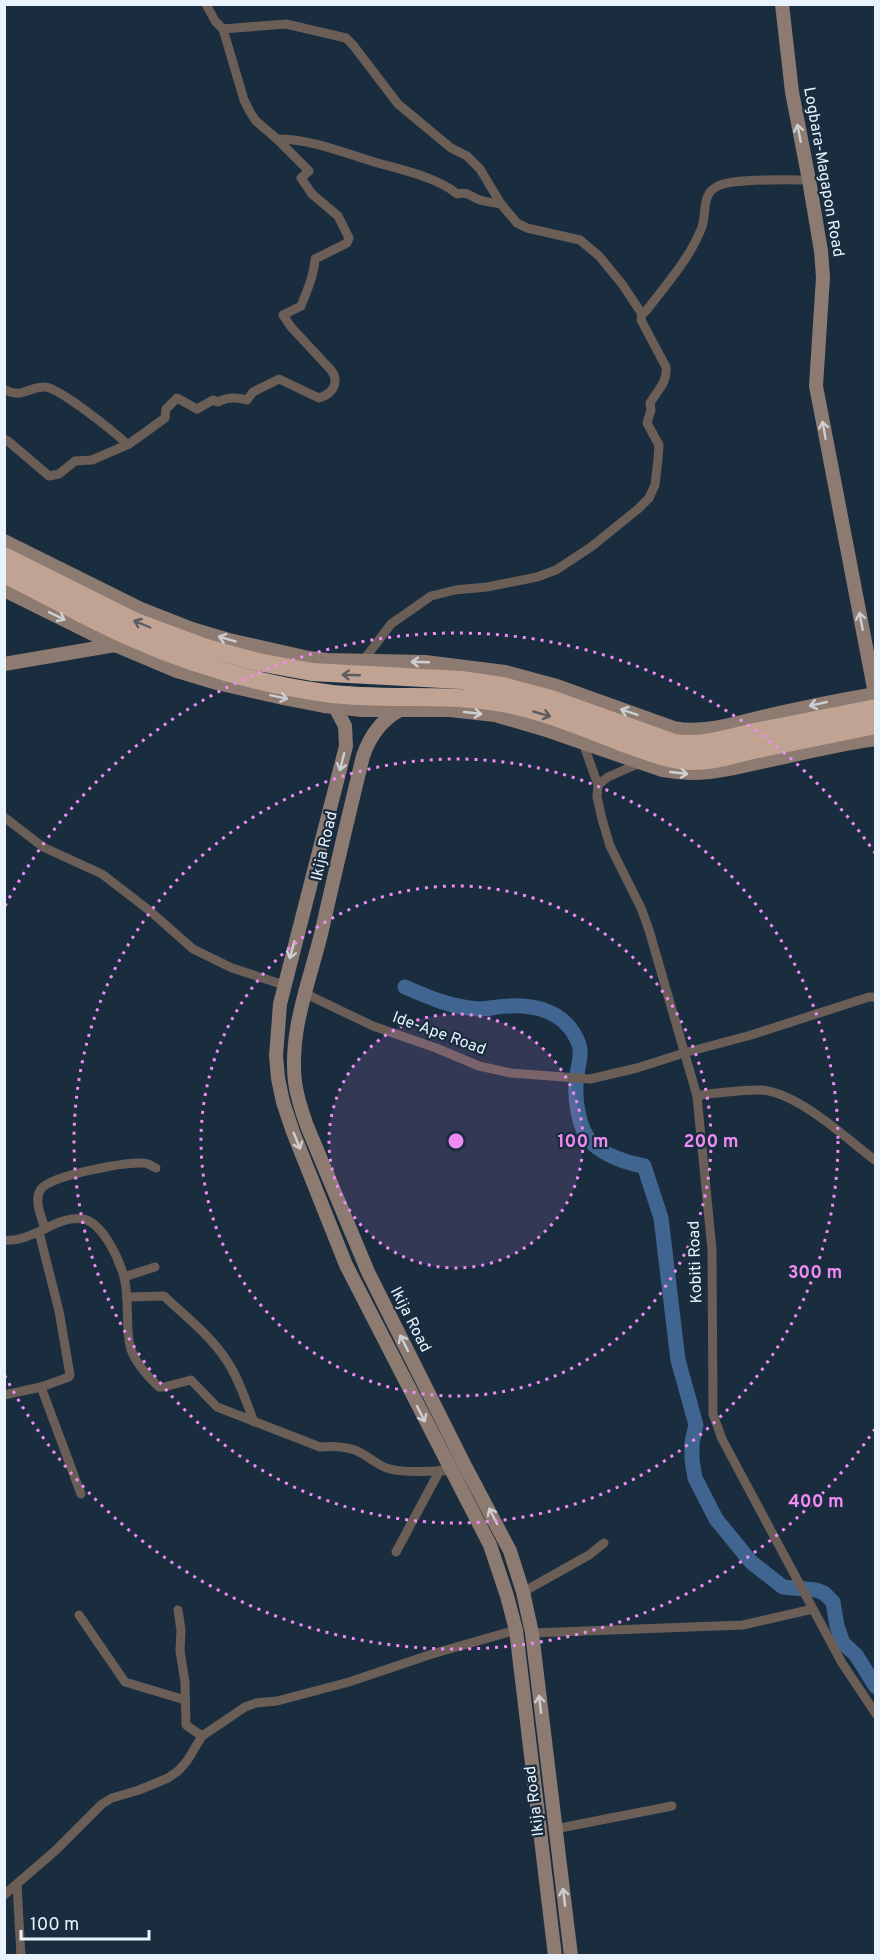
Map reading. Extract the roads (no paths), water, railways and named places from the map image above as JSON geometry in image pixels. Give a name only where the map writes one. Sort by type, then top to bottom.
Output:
[{"type":"highway","points":[[4,556],[136,622],[190,643],[258,662],[312,672],[461,680],[502,686],[551,699],[674,743],[693,745],[757,741],[876,725]]},
{"type":"highway","points":[[4,574],[129,637],[185,659],[254,679],[323,693],[353,696],[458,698],[498,702],[545,714],[670,759],[694,762],[875,699]]},
{"type":"street","points":[[4,440],[49,476],[59,474],[75,461],[92,460],[126,443],[129,444],[165,418],[166,409],[177,398],[197,410],[213,400],[218,402],[232,398],[247,400],[253,392],[276,380],[282,380],[289,386],[319,398],[330,393],[336,384],[336,377],[331,370],[282,315],[301,306],[308,282],[314,272],[315,259],[347,243],[350,238],[338,216],[312,194],[301,178],[309,171],[255,121],[244,99],[223,29],[215,21],[206,4]]},
{"type":"street","name":"Logbara-Magapon Road","points":[[782,4],[792,92],[821,251],[823,277],[816,386],[875,699]]},
{"type":"street","points":[[223,29],[286,24],[346,38],[398,104],[451,148],[467,156],[480,169],[501,204],[517,223],[527,228],[580,240],[599,256],[622,284],[642,314]]},
{"type":"street","points":[[277,139],[303,140],[325,145],[401,169],[449,188],[457,194],[464,192],[477,199],[501,204]]},
{"type":"street","points":[[363,661],[391,624],[431,596],[537,577],[556,570],[591,547],[649,498],[655,485],[659,444],[647,423],[651,410],[650,403],[667,374],[666,367],[641,320],[642,314],[678,265],[702,225],[709,192],[718,186],[732,182],[809,180]]},
{"type":"street","points":[[4,389],[20,394],[42,387],[54,389],[108,426],[126,443]]},
{"type":"street","points":[[4,541],[141,609],[192,629],[229,640],[292,655],[327,660],[454,664],[505,672],[557,686],[674,728],[686,730],[713,728],[835,700],[875,699]]},
{"type":"street","points":[[4,591],[115,645],[217,683],[335,707],[362,710],[450,710],[495,715],[543,729],[662,771],[704,774],[876,739]]},
{"type":"street","points":[[4,664],[115,645]]},
{"type":"street","points":[[450,710],[454,664]]},
{"type":"street","name":"Ikija Road","points":[[335,707],[345,726],[346,746],[280,1004],[276,1056],[278,1078],[294,1132],[346,1265],[445,1471],[490,1545],[507,1596],[516,1630],[555,1956]]},
{"type":"street","name":"Ikija Road","points":[[400,710],[378,727],[367,744],[363,756],[295,1036],[295,1083],[307,1126],[368,1272],[510,1551],[523,1592],[532,1633],[571,1956]]},
{"type":"street","name":"Kobiti Road","points":[[583,743],[598,785],[597,797],[610,846],[650,930],[697,1096],[712,1250],[713,1414],[722,1439],[842,1663],[876,1714]]},
{"type":"street","points":[[598,785],[608,777],[640,763]]},
{"type":"street","points":[[4,817],[44,847],[102,874],[150,911],[193,949],[232,968],[284,985]]},
{"type":"street","name":"Ide-Ape Road","points":[[304,993],[373,1026],[479,1066],[511,1073],[590,1079],[637,1068],[751,1035],[869,997],[876,997]]},
{"type":"street","points":[[697,1096],[763,1090],[778,1095],[801,1104],[876,1161]]},
{"type":"street","points":[[4,1395],[41,1387],[69,1377],[70,1373],[37,1201],[41,1190],[49,1183],[78,1173],[113,1166],[143,1163],[156,1168]]},
{"type":"street","points":[[4,1240],[20,1239],[42,1231],[57,1222],[74,1218],[87,1220],[107,1237],[124,1276],[130,1348],[140,1366],[159,1387],[190,1380],[217,1407],[320,1447],[344,1447],[360,1452],[387,1469],[445,1471]]},
{"type":"street","points":[[124,1276],[154,1267]]},
{"type":"street","points":[[127,1297],[164,1296],[195,1325],[226,1359],[254,1422]]},
{"type":"street","points":[[41,1387],[81,1494]]},
{"type":"street","points":[[396,1552],[445,1471]]},
{"type":"street","points":[[523,1592],[589,1555],[604,1543]]},
{"type":"street","points":[[532,1633],[742,1625],[813,1609]]},
{"type":"street","points":[[178,1610],[181,1630],[180,1651],[185,1682],[186,1725],[202,1736]]},
{"type":"street","points":[[79,1615],[125,1682],[185,1700]]},
{"type":"street","points":[[4,1895],[56,1850],[102,1804],[111,1798],[159,1782],[178,1771],[202,1736],[245,1707],[350,1682],[432,1654],[516,1630]]},
{"type":"street","points":[[555,1829],[672,1806]]},
{"type":"street","points":[[17,1886],[21,1956]]},
{"type":"waterway","points":[[405,987],[460,1007],[480,1009],[517,1006],[542,1009],[557,1016],[570,1028],[579,1043],[580,1050],[576,1092],[583,1130],[591,1142],[602,1151],[623,1161],[644,1166],[661,1218],[678,1360],[696,1425],[692,1442],[695,1478],[716,1519],[751,1562],[783,1587],[816,1590],[824,1593],[833,1602],[837,1626],[843,1643],[856,1655],[876,1687]]}]
